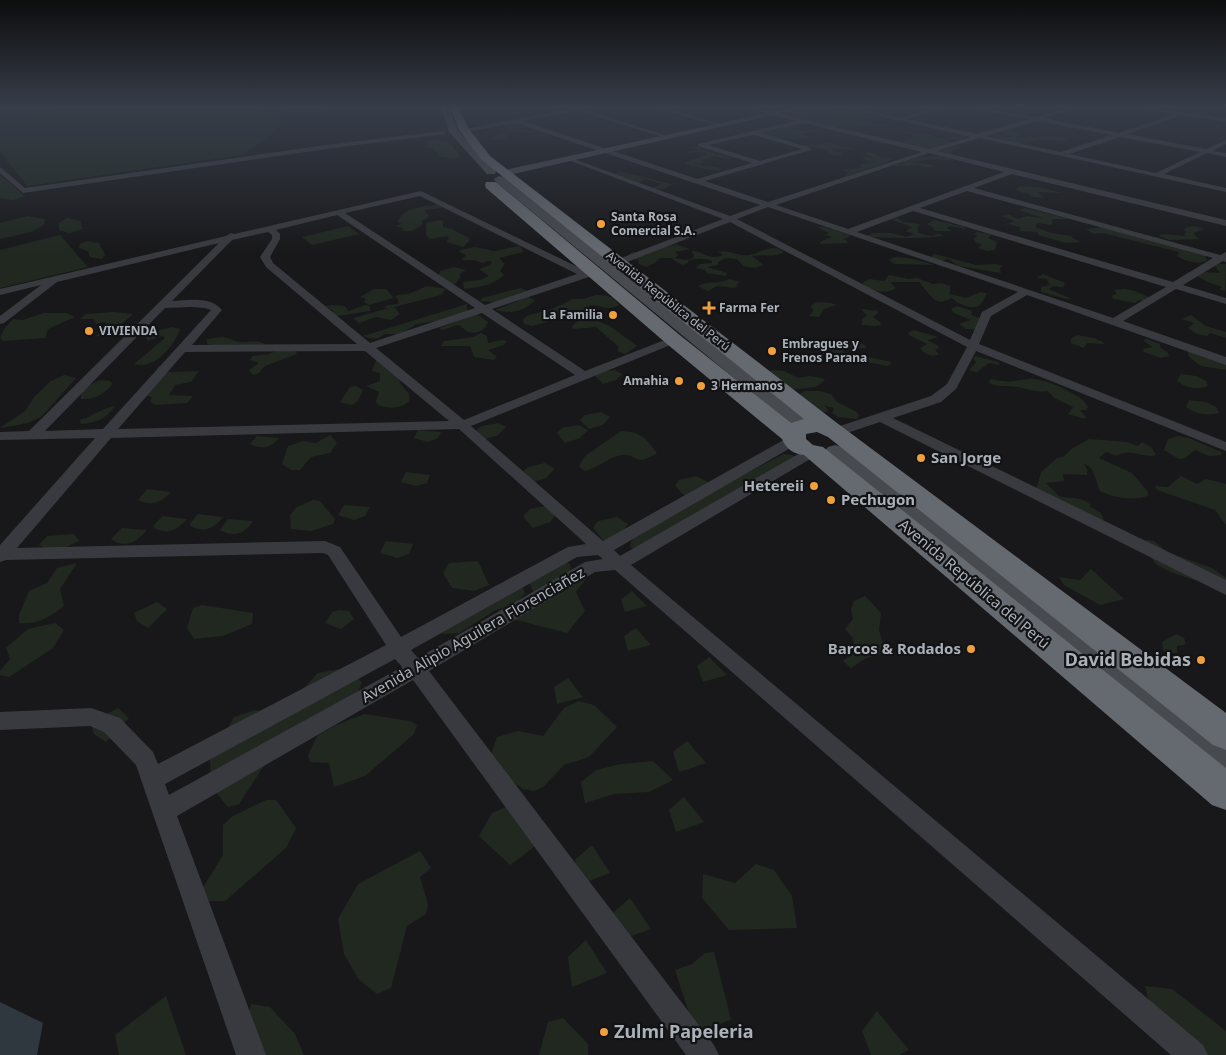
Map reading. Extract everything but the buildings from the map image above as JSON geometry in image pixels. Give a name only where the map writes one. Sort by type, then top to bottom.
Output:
[{"type":"highway","name":"Avenida República del Perú","points":[[461,156],[496,175],[619,262],[817,439],[1226,792]]},
{"type":"highway","name":"Avenida República del Perú","points":[[485,156],[496,175],[591,274],[674,340],[817,439],[1226,734]]},
{"type":"street","points":[[0,169],[23,191],[263,156]]},
{"type":"street","points":[[478,156],[496,175],[817,439],[1226,762]]},
{"type":"street","points":[[496,175],[581,156]]},
{"type":"street","points":[[625,156],[1026,291],[1226,361]]},
{"type":"street","points":[[737,156],[760,163]]},
{"type":"street","points":[[697,181],[784,156]]},
{"type":"street","points":[[619,262],[730,218],[914,156]]},
{"type":"street","points":[[951,156],[1226,223]]},
{"type":"street","points":[[1072,156],[1226,190]]},
{"type":"street","points":[[1157,175],[1198,156]]},
{"type":"street","points":[[569,159],[730,218],[973,346],[1226,447]]},
{"type":"street","points":[[848,232],[1012,171]]},
{"type":"street","points":[[966,188],[1225,257]]},
{"type":"street","points":[[0,292],[231,236],[423,193],[591,274]]},
{"type":"street","points":[[912,208],[1226,302]]},
{"type":"street","points":[[338,212],[583,375]]},
{"type":"street","points":[[269,228],[276,234],[276,239],[265,257],[269,265],[462,425],[619,564],[1193,1055]]},
{"type":"street","points":[[33,435],[231,236]]},
{"type":"street","points":[[1116,322],[1225,257]]},
{"type":"street","points":[[183,349],[368,347],[591,274]]},
{"type":"street","points":[[0,321],[58,278]]},
{"type":"street","points":[[817,439],[936,399],[949,390],[973,346],[986,314],[1026,291]]},
{"type":"street","points":[[1,555],[217,310],[207,304],[163,305]]},
{"type":"street","points":[[0,436],[462,425],[674,340]]},
{"type":"street","points":[[1184,346],[1226,355]]},
{"type":"street","points":[[883,418],[1226,588]]},
{"type":"street","name":"Avenida Alipio Aguilera Florenciañez","points":[[152,778],[398,648],[574,550],[602,548],[817,439]]},
{"type":"street","name":"Avenida Alipio Aguilera Florenciañez","points":[[163,811],[416,669],[591,566],[619,564],[817,439]]},
{"type":"street","points":[[1,555],[325,547],[338,555],[398,648],[416,669],[704,1055]]},
{"type":"street","points":[[0,722],[91,717],[112,725],[145,759],[251,1055]]},
{"type":"shaded area","points":[[4,156],[232,156],[27,186]]},
{"type":"shaded area","points":[[440,156],[459,156],[453,159]]},
{"type":"shaded area","points":[[703,156],[714,156],[701,160],[705,162],[692,164],[721,168],[721,170],[712,170],[684,163]]},
{"type":"shaded area","points":[[716,156],[734,158],[725,159]]},
{"type":"shaded area","points":[[860,156],[878,159],[869,156],[890,157],[893,160],[846,176],[844,175],[848,173],[844,169],[862,168],[859,165],[871,163]]},
{"type":"shaded area","points":[[948,156],[945,157],[956,161],[930,159],[909,163],[935,166],[930,168],[917,165],[893,165],[904,164],[904,161],[923,157]]},
{"type":"shaded area","points":[[621,172],[673,185],[662,189],[650,189],[661,184],[646,179],[638,183],[613,174]]},
{"type":"shaded area","points":[[0,175],[25,196],[13,200],[0,198]]},
{"type":"shaded area","points":[[1020,186],[1038,187],[1063,193],[1038,192],[1045,198],[1032,197],[1029,194],[1015,190]]},
{"type":"shaded area","points":[[438,205],[443,208],[425,210],[429,217],[422,221],[422,224],[416,229],[405,231],[402,230],[404,228],[395,226],[401,224],[398,221],[401,216],[410,210]]},
{"type":"shaded area","points":[[1025,208],[1069,219],[1052,219],[1052,225],[1037,223],[1035,227],[1051,233],[1071,236],[1082,242],[1066,243],[1038,235],[1038,232],[1019,231],[1020,227],[1008,224],[1014,221],[1001,216],[1009,215],[1018,219],[1027,216],[1044,218],[1018,210]]},
{"type":"shaded area","points":[[28,216],[45,219],[44,225],[31,232],[0,239],[0,223]]},
{"type":"shaded area","points":[[67,218],[80,221],[83,229],[69,233],[59,230],[59,223]]},
{"type":"shaded area","points":[[897,218],[903,222],[920,224],[917,228],[919,233],[931,236],[944,235],[906,238],[867,236],[872,233],[891,233],[907,237],[914,234],[906,231],[912,227],[893,220]]},
{"type":"shaded area","points":[[934,220],[966,229],[950,226],[947,228],[951,231],[936,231],[927,224]]},
{"type":"shaded area","points":[[443,221],[443,227],[452,229],[469,238],[469,241],[463,247],[446,242],[449,239],[447,236],[430,239],[426,235],[426,223]]},
{"type":"shaded area","points":[[348,226],[359,234],[312,245],[302,237]]},
{"type":"shaded area","points":[[1113,226],[1141,237],[1157,237],[1205,255],[1207,261],[1192,262],[1177,256],[1179,252],[1103,233],[1093,234],[1086,229]]},
{"type":"shaded area","points":[[1192,226],[1205,229],[1193,233],[1199,239],[1169,240],[1159,236],[1163,234],[1186,236],[1184,234],[1187,232],[1183,229]]},
{"type":"shaded area","points":[[817,227],[825,227],[849,235],[849,237],[842,239],[848,243],[820,244],[820,242],[832,237],[825,235],[829,233]]},
{"type":"shaded area","points":[[977,232],[990,234],[991,236],[988,238],[997,242],[995,250],[987,251],[978,248],[982,245],[975,242],[974,238],[978,236],[974,234]]},
{"type":"shaded area","points":[[60,235],[88,267],[0,288],[0,250]]},
{"type":"shaded area","points":[[87,241],[99,243],[105,255],[102,259],[90,257],[88,251],[79,248],[80,244]]},
{"type":"shaded area","points":[[675,244],[690,249],[675,252],[679,255],[674,258],[686,260],[693,258],[694,254],[691,253],[693,251],[710,257],[723,255],[718,252],[722,251],[750,255],[776,248],[784,252],[777,255],[752,256],[764,265],[755,268],[743,266],[737,259],[726,258],[718,262],[718,265],[707,267],[727,273],[726,276],[707,273],[705,270],[696,268],[700,264],[712,263],[712,261],[706,259],[693,259],[683,265],[673,260],[673,258],[660,258],[655,263],[646,267],[639,264],[638,260],[630,258],[629,254],[633,252],[640,252],[641,256],[648,255],[643,253],[671,245],[674,246]]},
{"type":"shaded area","points":[[520,246],[523,252],[499,258],[505,264],[500,271],[504,275],[499,279],[486,285],[464,289],[463,282],[480,280],[489,276],[479,269],[490,265],[492,262],[482,263],[474,260],[462,260],[466,255],[459,252],[460,250],[475,247],[494,251]]},
{"type":"shaded area","points":[[933,254],[976,265],[995,264],[1003,266],[1000,268],[1001,273],[959,266],[948,259],[941,261],[932,258]]},
{"type":"shaded area","points":[[894,257],[909,258],[935,265],[894,264],[889,260]]},
{"type":"shaded area","points":[[1226,264],[1225,291],[1220,289],[1222,287],[1205,281],[1196,275],[1202,272],[1220,273],[1215,266]]},
{"type":"shaded area","points":[[454,267],[466,270],[460,274],[460,278],[455,284],[450,284],[438,277],[440,271]]},
{"type":"shaded area","points":[[1043,274],[1065,283],[1063,287],[1053,286],[1049,289],[1072,299],[1041,292],[1041,287],[1050,285],[1047,279],[1037,278]]},
{"type":"shaded area","points":[[889,275],[909,279],[917,278],[933,284],[942,283],[950,286],[950,294],[966,298],[980,292],[987,293],[979,305],[968,307],[952,298],[942,302],[935,300],[920,282],[890,282],[896,288],[883,292],[874,290],[862,283],[869,279],[884,281]]},
{"type":"shaded area","points":[[729,279],[740,282],[736,285],[738,286],[734,288],[717,286],[708,291],[698,286],[706,283],[721,282]]},
{"type":"shaded area","points":[[427,286],[446,289],[441,295],[394,307],[400,314],[391,320],[376,317],[359,323],[353,318],[389,308],[383,308],[388,305],[398,304],[398,299],[395,297],[397,295],[409,294]]},
{"type":"shaded area","points":[[521,288],[527,291],[494,302],[480,301],[482,298]]},
{"type":"shaded area","points":[[374,289],[386,289],[394,298],[369,305],[364,302],[366,299],[360,297]]},
{"type":"shaded area","points":[[1125,289],[1151,298],[1143,301],[1139,300],[1135,303],[1114,299],[1111,296],[1117,294],[1114,290]]},
{"type":"shaded area","points":[[596,295],[609,297],[619,305],[607,308],[589,305],[590,312],[579,317],[574,314],[533,326],[524,324],[523,319],[529,315],[552,309],[573,299],[583,299]]},
{"type":"shaded area","points":[[528,297],[535,300],[517,311],[495,310]]},
{"type":"shaded area","points":[[817,302],[837,305],[824,309],[819,317],[809,316],[813,311],[811,306]]},
{"type":"shaded area","points":[[467,304],[467,311],[438,321],[417,324],[400,334],[384,334],[375,339],[363,336]]},
{"type":"shaded area","points":[[365,305],[370,306],[370,311],[332,317],[333,311],[325,306],[345,306],[348,311]]},
{"type":"shaded area","points":[[957,306],[972,311],[971,315],[982,319],[976,329],[966,329],[959,324],[971,320],[954,313],[951,309]]},
{"type":"shaded area","points":[[861,309],[877,311],[878,313],[873,317],[881,325],[862,325],[862,319],[867,316]]},
{"type":"shaded area","points":[[114,312],[133,314],[107,337],[96,336],[106,326],[105,322],[96,324],[94,319],[80,319],[86,314]]},
{"type":"shaded area","points":[[44,313],[66,313],[75,317],[48,329],[45,338],[4,341],[0,338],[4,329],[13,319],[23,320]]},
{"type":"shaded area","points":[[477,314],[488,322],[485,328],[479,332],[468,332],[458,325],[443,330],[439,328]]},
{"type":"shaded area","points":[[1191,315],[1206,326],[1226,332],[1226,338],[1210,333],[1207,336],[1197,334],[1188,328],[1194,323],[1182,319]]},
{"type":"shaded area","points":[[591,318],[610,326],[637,346],[625,354],[617,351],[619,347],[596,327],[573,329],[572,326],[580,319]]},
{"type":"shaded area","points":[[172,327],[180,329],[163,355],[149,363],[142,365],[134,364],[165,338],[162,336],[148,341],[146,338],[150,333]]},
{"type":"shaded area","points":[[914,330],[938,337],[928,340],[940,347],[935,350],[939,354],[926,354],[920,348],[927,344],[908,333]]},
{"type":"shaded area","points":[[481,333],[487,336],[488,343],[502,340],[507,341],[504,345],[488,350],[497,357],[494,360],[474,357],[470,346],[441,346],[444,341],[473,337]]},
{"type":"shaded area","points":[[1077,335],[1094,338],[1104,344],[1087,343],[1084,348],[1071,343],[1071,339]]},
{"type":"shaded area","points":[[223,337],[239,342],[255,341],[265,344],[261,346],[221,348],[207,344],[207,339]]},
{"type":"shaded area","points":[[1147,339],[1160,344],[1160,347],[1169,356],[1161,358],[1144,352],[1143,349],[1152,347],[1143,340]]},
{"type":"shaded area","points":[[848,340],[859,342],[866,346],[866,348],[843,350],[844,352],[892,362],[888,366],[861,361],[855,363],[837,356],[822,356],[818,351],[822,347]]},
{"type":"shaded area","points":[[280,349],[294,349],[297,354],[265,366],[259,373],[253,375],[249,370],[259,363],[250,360],[253,356],[269,354]]},
{"type":"shaded area","points":[[1187,349],[1226,359],[1226,370],[1201,366],[1189,357]]},
{"type":"shaded area","points":[[976,356],[998,362],[1000,365],[989,363],[978,373],[969,370],[976,362],[973,358]]},
{"type":"shaded area","points":[[377,358],[398,374],[400,383],[409,394],[409,401],[406,404],[395,408],[378,405],[376,401],[379,392],[366,386],[380,381],[380,373],[372,371]]},
{"type":"shaded area","points":[[159,366],[170,366],[168,372],[199,371],[191,382],[175,385],[169,395],[193,396],[187,403],[156,405],[150,402],[152,397],[140,394]]},
{"type":"shaded area","points":[[614,370],[622,374],[616,380],[603,384],[595,376],[599,372]]},
{"type":"shaded area","points":[[772,370],[784,371],[798,378],[809,376],[825,380],[816,387],[789,390],[767,372]]},
{"type":"shaded area","points":[[1181,374],[1196,376],[1206,381],[1208,386],[1192,388],[1184,385],[1177,381]]},
{"type":"shaded area","points":[[64,375],[76,378],[41,417],[28,423],[0,428],[25,411],[35,396],[51,381]]},
{"type":"shaded area","points":[[991,379],[1015,381],[1034,379],[1056,385],[1073,393],[1085,402],[1088,407],[1086,410],[1080,410],[1086,417],[1084,419],[1068,414],[1073,407],[1056,399],[1047,391],[996,385],[989,383]]},
{"type":"shaded area","points":[[100,380],[110,381],[113,384],[99,396],[81,399],[81,394],[88,386]]},
{"type":"shaded area","points":[[356,386],[363,390],[358,401],[352,405],[340,402],[350,387]]},
{"type":"shaded area","points":[[805,391],[820,391],[831,394],[837,402],[857,412],[859,416],[857,419],[838,417],[832,413],[834,408],[825,406],[828,410],[827,412],[822,412],[799,394]]},
{"type":"shaded area","points":[[1189,400],[1206,402],[1216,407],[1219,413],[1197,413],[1186,407]]},
{"type":"shaded area","points":[[115,406],[100,419],[91,423],[81,424],[80,420]]},
{"type":"shaded area","points":[[601,412],[610,417],[603,425],[589,429],[580,420],[585,415]]},
{"type":"shaded area","points":[[498,423],[506,427],[498,435],[483,440],[476,431],[481,426]]},
{"type":"shaded area","points":[[578,425],[588,430],[580,438],[565,443],[557,433],[562,428]]},
{"type":"shaded area","points":[[418,430],[441,432],[438,438],[428,442],[414,438]]},
{"type":"shaded area","points":[[621,431],[642,436],[657,453],[640,460],[621,455],[585,471],[579,466],[585,456]]},
{"type":"shaded area","points":[[330,435],[337,443],[330,453],[311,457],[300,470],[291,470],[282,464],[288,446],[303,441],[316,443]]},
{"type":"shaded area","points":[[257,436],[279,438],[269,446],[258,447],[250,444]]},
{"type":"shaded area","points":[[1178,436],[1189,438],[1221,452],[1222,455],[1209,456],[1195,450],[1185,458],[1179,459],[1164,450],[1168,439]]},
{"type":"shaded area","points":[[1089,439],[1127,442],[1138,446],[1142,442],[1152,448],[1156,455],[1146,456],[1127,453],[1117,456],[1106,452],[1099,458],[1132,473],[1148,492],[1148,496],[1142,498],[1124,498],[1100,491],[1093,471],[1084,464],[1087,475],[1063,474],[1064,481],[1046,483],[1059,496],[1087,502],[1091,505],[1089,506],[1101,513],[1104,521],[1036,491],[1041,472],[1057,458],[1063,457],[1073,448]]},
{"type":"shaded area","points":[[784,454],[792,455],[796,458],[636,550],[630,547],[631,542],[638,533],[671,512]]},
{"type":"shaded area","points":[[545,463],[555,469],[546,478],[530,483],[522,473],[528,467]]},
{"type":"shaded area","points":[[406,472],[430,475],[427,483],[416,486],[401,482]]},
{"type":"shaded area","points":[[696,476],[708,482],[701,492],[686,497],[675,486],[679,480]]},
{"type":"shaded area","points":[[1181,476],[1197,484],[1206,479],[1226,484],[1226,525],[1215,510],[1157,490],[1155,486],[1168,487]]},
{"type":"shaded area","points":[[147,489],[171,492],[164,498],[152,503],[138,500]]},
{"type":"shaded area","points":[[313,500],[320,501],[335,519],[333,524],[311,531],[291,529],[290,515],[297,507]]},
{"type":"shaded area","points":[[344,505],[370,507],[365,516],[354,520],[338,515]]},
{"type":"shaded area","points":[[549,505],[559,511],[550,522],[533,528],[523,516],[530,509]]},
{"type":"shaded area","points":[[198,514],[223,517],[216,525],[203,530],[189,525]]},
{"type":"shaded area","points":[[162,516],[187,519],[176,529],[163,531],[153,527]]},
{"type":"shaded area","points":[[617,517],[628,524],[620,535],[604,541],[593,528],[598,521]]},
{"type":"shaded area","points":[[228,519],[253,521],[242,532],[230,534],[220,530]]},
{"type":"shaded area","points":[[122,528],[147,530],[135,541],[121,544],[111,539]]},
{"type":"shaded area","points":[[74,534],[79,541],[64,548],[54,550],[39,545],[47,536]]},
{"type":"shaded area","points":[[1147,540],[1154,541],[1167,552],[1212,568],[1226,578],[1226,586],[1189,578],[1160,567],[1155,563],[1143,543]]},
{"type":"shaded area","points":[[386,541],[413,544],[409,554],[397,558],[380,553]]},
{"type":"shaded area","points":[[557,560],[570,564],[572,578],[585,571],[588,576],[576,592],[585,611],[567,633],[512,619],[535,597],[527,576]]},
{"type":"shaded area","points":[[478,561],[489,585],[474,591],[452,588],[443,573],[449,563]]},
{"type":"shaded area","points":[[77,563],[60,589],[64,606],[54,614],[38,621],[19,623],[19,615],[29,591],[47,583],[57,568]]},
{"type":"shaded area","points":[[1091,569],[1124,599],[1100,605],[1064,585],[1059,577],[1080,580]]},
{"type":"shaded area","points":[[508,585],[523,588],[525,593],[515,604],[496,610],[459,633],[442,634],[443,627]]},
{"type":"shaded area","points":[[632,591],[647,606],[625,612],[621,599]]},
{"type":"shaded area","points":[[865,596],[881,613],[879,630],[886,653],[866,658],[851,668],[843,661],[855,651],[853,638],[845,629],[853,619],[851,609],[854,601]]},
{"type":"shaded area","points":[[157,602],[167,609],[148,628],[137,621],[134,613]]},
{"type":"shaded area","points":[[202,605],[253,613],[252,624],[223,636],[194,639],[187,628],[193,608]]},
{"type":"shaded area","points":[[340,610],[349,611],[354,619],[341,629],[325,623],[332,612]]},
{"type":"shaded area","points":[[55,623],[64,630],[53,648],[9,677],[0,675],[0,671],[10,659],[6,648],[28,629]]},
{"type":"shaded area","points":[[636,628],[651,645],[628,651],[624,636]]},
{"type":"shaded area","points":[[1176,634],[1184,638],[1186,643],[1177,646],[1177,653],[1167,653],[1163,650],[1162,642]]},
{"type":"shaded area","points":[[709,657],[727,675],[703,682],[697,666]]},
{"type":"shaded area","points":[[350,667],[362,683],[354,699],[271,755],[239,804],[228,807],[211,787],[210,760],[234,717],[255,710],[279,714],[318,673]]},
{"type":"shaded area","points":[[568,678],[583,697],[557,704],[554,687]]},
{"type":"shaded area","points":[[579,701],[594,705],[617,727],[589,757],[564,765],[543,787],[534,791],[523,789],[491,767],[490,757],[497,737],[518,731],[543,736],[564,708]]},
{"type":"shaded area","points":[[118,708],[129,718],[106,742],[94,734],[91,723]]},
{"type":"shaded area","points":[[364,714],[410,721],[417,725],[414,734],[365,776],[334,787],[329,763],[310,762],[308,755],[317,736],[336,725]]},
{"type":"shaded area","points":[[687,741],[706,763],[679,772],[673,752]]},
{"type":"shaded area","points":[[653,761],[673,780],[649,792],[614,794],[585,803],[581,782],[596,770],[621,764]]},
{"type":"shaded area","points":[[684,797],[704,822],[676,832],[669,810]]},
{"type":"shaded area","points":[[266,800],[276,800],[296,828],[286,848],[225,901],[202,901],[201,891],[223,855],[223,825],[233,816]]},
{"type":"shaded area","points":[[508,806],[542,841],[510,865],[479,836],[492,813]]},
{"type":"shaded area","points":[[592,845],[610,873],[579,885],[575,860]]},
{"type":"shaded area","points":[[420,851],[431,868],[420,877],[428,904],[426,914],[407,926],[391,988],[377,994],[359,980],[344,954],[338,919],[358,884]]},
{"type":"shaded area","points":[[756,864],[774,870],[792,896],[797,928],[729,930],[702,898],[703,874],[735,883]]},
{"type":"shaded area","points":[[630,898],[651,929],[618,941],[613,913]]},
{"type":"shaded area","points":[[586,940],[607,973],[572,987],[568,957]]},
{"type":"shaded area","points":[[714,952],[731,1020],[705,1029],[692,1022],[675,970],[692,964],[705,953]]},
{"type":"shaded area","points":[[1145,986],[1172,989],[1226,1031],[1226,1055],[1190,1055],[1155,1027]]},
{"type":"shaded area","points":[[166,996],[186,1055],[119,1055],[115,1035]]},
{"type":"shaded area","points":[[0,1002],[43,1023],[37,1055],[0,1055]]},
{"type":"shaded area","points":[[251,1004],[270,1007],[295,1034],[304,1055],[254,1055],[243,1035]]},
{"type":"shaded area","points":[[877,1011],[909,1050],[899,1055],[871,1055],[862,1031]]},
{"type":"shaded area","points":[[563,1018],[588,1044],[588,1055],[539,1055],[548,1022]]},
{"type":"place","name":"Santa Rosa Comercial S.A.","points":[[601,224]]},
{"type":"place","name":"Farma Fer","points":[[709,308]]},
{"type":"place","name":"La Familia","points":[[613,315]]},
{"type":"place","name":"VIVIENDA","points":[[89,331]]},
{"type":"place","name":"Embragues y Frenos Parana","points":[[772,351]]},
{"type":"place","name":"Amahia","points":[[679,381]]},
{"type":"place","name":"3 Hermanos","points":[[701,386]]},
{"type":"place","name":"San Jorge","points":[[921,458]]},
{"type":"place","name":"Hetereii","points":[[814,486]]},
{"type":"place","name":"Pechugon","points":[[831,500]]},
{"type":"place","name":"Barcos & Rodados","points":[[971,649]]},
{"type":"place","name":"David Bebidas","points":[[1201,660]]},
{"type":"place","name":"Zulmi Papeleria","points":[[604,1032]]}]
